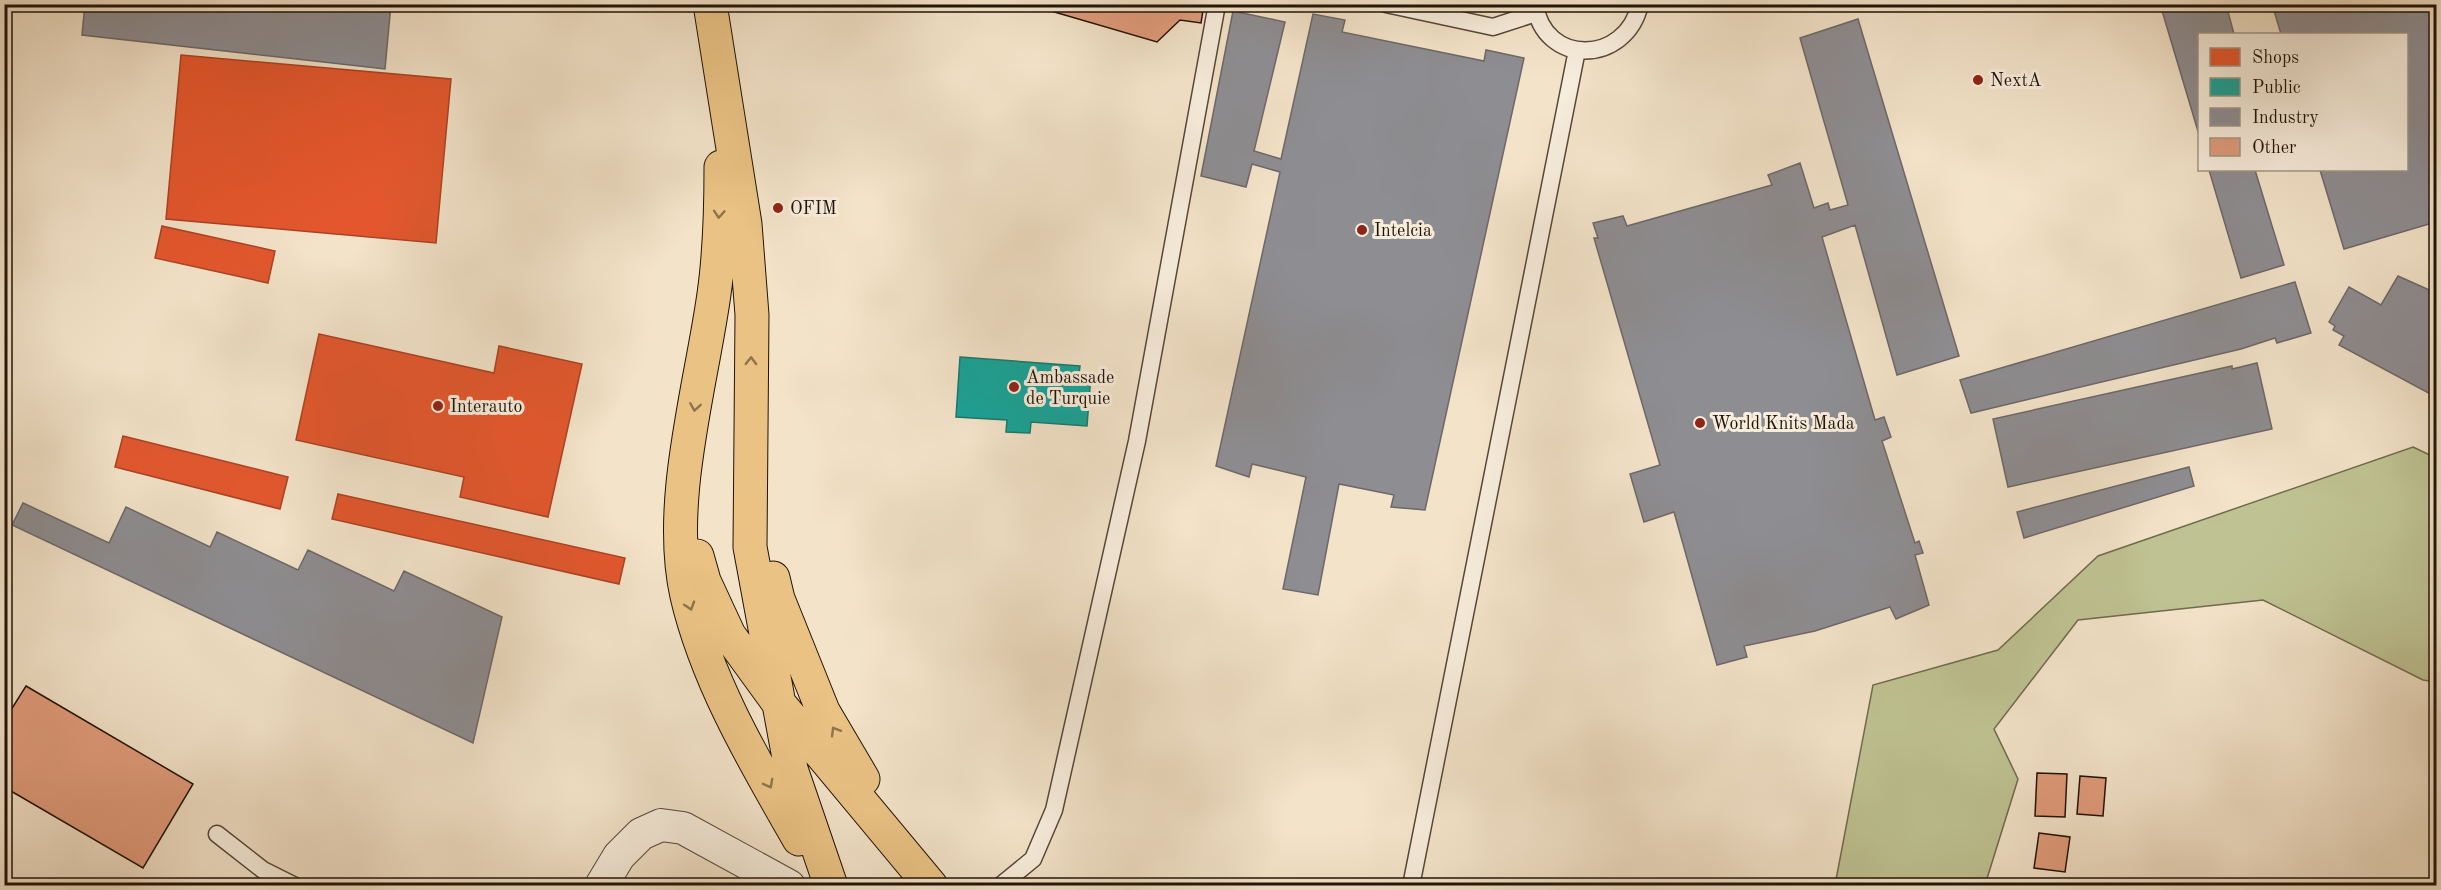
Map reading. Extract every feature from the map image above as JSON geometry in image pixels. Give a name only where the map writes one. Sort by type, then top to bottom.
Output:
[{"type":"main road","points":[[710,4],[745,224],[752,315],[750,547],[791,769],[831,885]]},
{"type":"main road","points":[[721,72],[721,194],[714,292],[694,409],[681,506],[687,596],[714,680],[825,885]]},
{"type":"main road","points":[[750,483],[778,599],[823,711],[864,780],[936,885]]},
{"type":"main road","points":[[681,506],[704,581],[729,635],[777,701],[931,885]]},
{"type":"street","points":[[601,885],[619,856],[641,834],[661,825],[683,828],[789,885]]},
{"type":"lane","points":[[1000,885],[1033,859],[1054,810],[1137,441],[1217,4]]},
{"type":"lane","points":[[1386,4],[1493,27],[1536,9],[1545,31],[1559,43],[1577,50],[1594,51],[1611,46],[1625,36],[1635,22],[1640,4]]},
{"type":"lane","points":[[1411,885],[1577,50]]},
{"type":"lane","points":[[217,834],[263,870],[295,885]]},
{"type":"green space","points":[[2413,447],[2436,458],[2436,682],[2423,680],[2263,600],[2078,620],[1994,729],[2018,779],[1985,885],[1835,885],[1873,685],[1998,650],[2098,556]]},
{"type":"building: Shops","points":[[181,55],[451,79],[436,243],[166,219]]},
{"type":"building: Shops","points":[[162,226],[275,251],[268,283],[155,258]]},
{"type":"building: Shops","name":"Interauto","points":[[319,334],[494,373],[499,346],[582,364],[548,517],[460,497],[464,477],[296,440]]},
{"type":"building: Shops","points":[[123,436],[288,477],[280,509],[115,467]]},
{"type":"building: Shops","points":[[338,494],[625,558],[619,584],[332,519]]},
{"type":"building: Public","points":[[960,357],[1080,366],[1079,374],[1091,375],[1087,426],[1031,422],[1030,433],[1006,432],[1007,420],[956,417]]},
{"type":"building: Industry","points":[[85,4],[391,4],[385,69],[82,35]]},
{"type":"building: Industry","points":[[2160,4],[2226,4],[2234,33],[2198,33],[2198,131]]},
{"type":"building: Industry","points":[[2272,4],[2436,4],[2436,222],[2344,249],[2320,171],[2408,171],[2408,33],[2281,33]]},
{"type":"building: Industry","points":[[1233,11],[1285,22],[1254,151],[1281,159],[1313,14],[1345,20],[1342,32],[1484,61],[1486,50],[1524,58],[1425,510],[1391,507],[1394,495],[1339,484],[1318,595],[1283,589],[1306,477],[1252,464],[1249,477],[1216,466],[1280,172],[1252,164],[1246,187],[1201,176]]},
{"type":"building: Industry","points":[[1858,19],[1959,356],[1897,375],[1855,225],[1822,237],[1875,420],[1884,417],[1891,437],[1882,441],[1915,543],[1919,541],[1923,553],[1915,555],[1929,605],[1896,619],[1890,607],[1815,631],[1744,646],[1747,657],[1717,665],[1674,512],[1644,522],[1630,474],[1660,465],[1594,238],[1598,238],[1593,223],[1623,216],[1627,226],[1772,185],[1768,175],[1800,163],[1814,208],[1828,203],[1830,210],[1848,205],[1800,38]]},
{"type":"building: Industry","points":[[2209,171],[2255,171],[2284,265],[2241,278]]},
{"type":"building: Industry","points":[[2398,276],[2436,293],[2436,397],[2339,345],[2344,336],[2333,330],[2335,326],[2329,322],[2349,287],[2381,305]]},
{"type":"building: Industry","points":[[2295,282],[2311,333],[2277,343],[2275,338],[2241,349],[1971,413],[1960,380]]},
{"type":"building: Industry","points":[[2257,363],[2272,429],[2008,487],[1993,419],[2232,366],[2232,369]]},
{"type":"building: Industry","points":[[2189,467],[2194,486],[2024,538],[2017,512]]},
{"type":"building: Industry","points":[[23,503],[109,543],[126,507],[210,547],[217,532],[298,570],[308,550],[394,591],[404,571],[502,617],[473,743],[12,525]]},
{"type":"building: Other","points":[[1027,4],[1204,4],[1201,23],[1180,20],[1157,42]]},
{"type":"building: Other","points":[[26,686],[193,784],[143,868],[4,787],[4,721]]},
{"type":"building: Other","points":[[2037,773],[2067,774],[2065,817],[2035,816]]},
{"type":"building: Other","points":[[2080,776],[2106,778],[2103,816],[2077,814]]},
{"type":"building: Other","points":[[2039,833],[2070,837],[2065,872],[2034,868]]},
{"type":"place","name":"NextA","points":[[1978,80]]},
{"type":"place","name":"OFIM","points":[[778,208]]},
{"type":"place","name":"Intelcia","points":[[1362,230]]},
{"type":"place","name":"Ambassade de Turquie","points":[[1014,387]]},
{"type":"place","name":"Interauto","points":[[438,406]]},
{"type":"place","name":"World Knits Mada","points":[[1700,423]]}]
